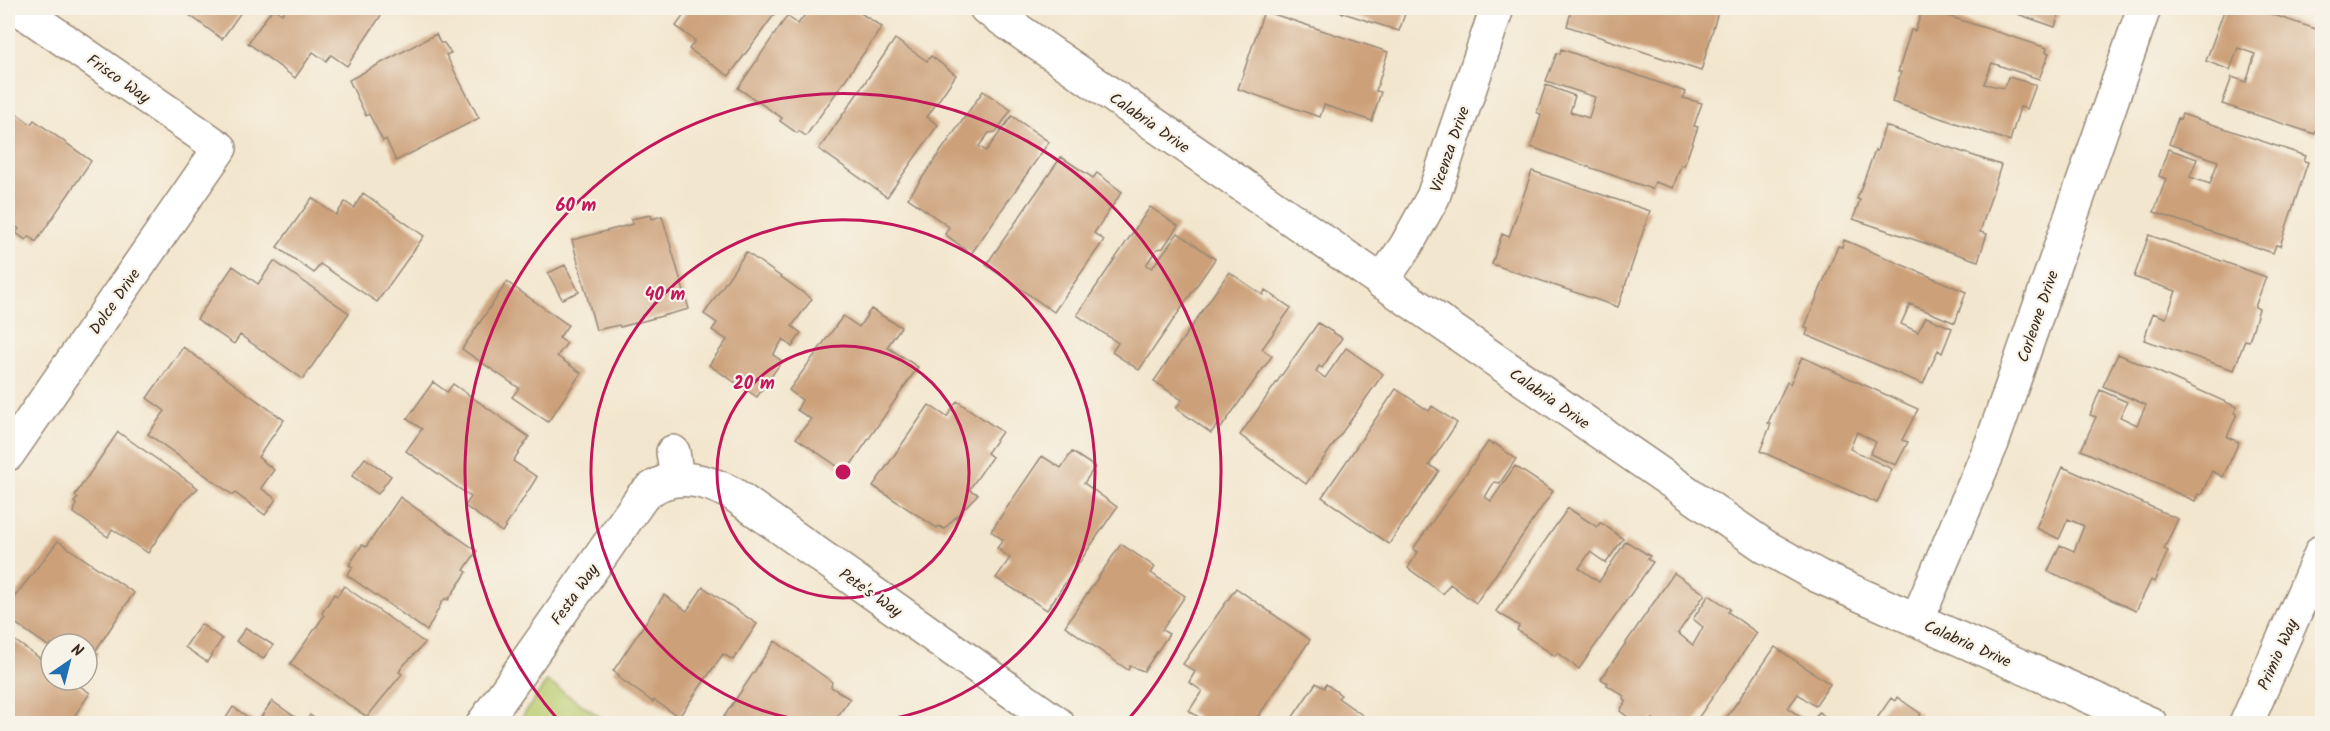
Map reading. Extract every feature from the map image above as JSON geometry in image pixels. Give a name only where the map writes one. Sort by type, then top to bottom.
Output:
[{"type":"street","name":"Frisco Way","points":[[18,8],[220,148]]},
{"type":"street","name":"Calabria Drive","points":[[986,8],[1766,547],[1818,576],[2151,723]]},
{"type":"street","name":"Vicenza Drive","points":[[1381,282],[1406,246],[1433,197],[1497,8]]},
{"type":"street","name":"Corleone Drive","points":[[1917,620],[1992,443],[2144,8]]},
{"type":"street","name":"Dolce Drive","points":[[8,454],[220,148]]},
{"type":"street","name":"Festa Way","points":[[483,723],[642,497],[675,465]]},
{"type":"street","name":"Pete's Way","points":[[675,465],[733,494],[1058,723]]},
{"type":"street","name":"Primio Way","points":[[2246,723],[2322,551]]},
{"type":"green space","points":[[547,681],[609,723],[518,723]]},
{"type":"building","points":[[180,8],[244,8],[222,39]]},
{"type":"building","points":[[273,8],[282,14],[286,8],[386,8],[347,66],[331,55],[326,61],[313,52],[295,78],[248,43]]},
{"type":"building","points":[[689,8],[779,8],[729,76],[689,49],[695,41],[676,26]]},
{"type":"building","points":[[810,8],[853,8],[882,27],[806,136],[799,131],[797,133],[780,121],[782,118],[738,88],[787,16],[798,24]]},
{"type":"building","points":[[1328,8],[1407,8],[1399,31]]},
{"type":"building","points":[[1572,8],[1719,8],[1701,71],[1567,26]]},
{"type":"building","points":[[1923,8],[2047,48],[2046,52],[2049,53],[2039,79],[1992,63],[1984,84],[2004,88],[2008,77],[2036,85],[2027,109],[2020,107],[2010,141],[1892,102],[1901,72],[1898,72],[1911,30],[1915,31]]},
{"type":"building","points":[[2000,8],[2061,8],[2055,27]]},
{"type":"building","points":[[2225,8],[2253,8],[2322,31],[2322,112],[2315,134],[2222,104],[2232,77],[2246,82],[2255,54],[2238,48],[2230,70],[2206,61]]},
{"type":"building","points":[[1264,11],[1388,52],[1376,91],[1381,92],[1372,121],[1324,105],[1320,117],[1238,89]]},
{"type":"building","points":[[436,34],[440,43],[444,43],[451,53],[446,55],[479,118],[396,161],[386,139],[383,141],[369,114],[366,116],[349,80]]},
{"type":"building","points":[[895,39],[927,61],[931,56],[956,75],[927,117],[938,125],[887,197],[819,149]]},
{"type":"building","points":[[1561,49],[1686,92],[1683,98],[1702,103],[1694,126],[1698,127],[1684,166],[1681,165],[1673,188],[1655,182],[1652,189],[1531,147],[1541,115],[1537,112],[1546,85],[1575,96],[1570,112],[1589,118],[1595,97],[1546,81],[1557,53],[1560,54]]},
{"type":"building","points":[[983,91],[1011,110],[996,132],[989,133],[979,146],[986,151],[1012,116],[1049,142],[971,254],[945,234],[949,227],[908,198]]},
{"type":"building","points":[[13,111],[31,124],[34,120],[91,161],[36,242],[29,236],[26,240],[16,233],[19,229],[8,221],[8,118]]},
{"type":"building","points":[[2182,114],[2306,156],[2304,161],[2308,162],[2280,246],[2276,245],[2273,253],[2154,212],[2166,179],[2159,176],[2168,149],[2197,159],[2190,177],[2210,184],[2218,161],[2169,144],[2178,118],[2180,119]]},
{"type":"building","points":[[1885,126],[2001,165],[1980,232],[1987,234],[1978,261],[1853,219],[1860,200],[1857,199]]},
{"type":"building","points":[[1061,157],[1093,178],[1097,173],[1122,192],[1094,233],[1104,240],[1054,312],[986,265]]},
{"type":"building","points":[[1532,171],[1650,211],[1618,307],[1492,264],[1502,234],[1509,237]]},
{"type":"building","points":[[363,193],[424,236],[377,302],[320,264],[314,273],[277,247],[312,198],[336,215],[345,202],[354,208]]},
{"type":"building","points":[[1150,207],[1178,226],[1163,248],[1157,249],[1146,265],[1152,268],[1178,233],[1215,259],[1139,370],[1112,352],[1118,343],[1077,315]]},
{"type":"building","points":[[651,215],[652,219],[662,216],[689,309],[620,327],[619,325],[596,330],[572,240],[633,224],[631,219]]},
{"type":"building","points":[[2149,235],[2266,277],[2255,307],[2259,309],[2249,341],[2245,340],[2234,370],[2144,340],[2153,313],[2166,318],[2176,291],[2134,277]]},
{"type":"building","points":[[1844,240],[1966,292],[1955,323],[1910,304],[1901,324],[1918,332],[1926,317],[1952,328],[1942,353],[1938,350],[1923,384],[1806,335],[1808,329],[1805,327],[1812,309],[1838,246],[1842,247]]},
{"type":"building","points":[[746,252],[812,299],[792,326],[801,333],[792,347],[783,339],[773,355],[782,361],[757,397],[709,365],[727,340],[712,330],[717,323],[704,314]]},
{"type":"building","points":[[274,261],[349,313],[303,379],[240,335],[234,344],[197,319],[233,266],[258,284]]},
{"type":"building","points":[[565,265],[579,292],[562,299],[548,273]]},
{"type":"building","points":[[1229,272],[1263,295],[1265,290],[1291,308],[1262,349],[1272,356],[1221,428],[1217,425],[1211,433],[1176,408],[1182,400],[1154,381]]},
{"type":"building","points":[[507,282],[568,325],[559,338],[567,343],[557,356],[581,373],[548,422],[512,397],[519,388],[462,349]]},
{"type":"building","points":[[871,309],[901,327],[887,347],[918,367],[846,472],[796,438],[811,419],[797,410],[802,400],[789,390],[843,316],[859,327]]},
{"type":"building","points":[[1318,323],[1342,338],[1322,368],[1319,366],[1316,371],[1325,378],[1346,348],[1383,374],[1306,484],[1240,435]]},
{"type":"building","points":[[183,347],[284,420],[258,457],[274,470],[261,488],[276,499],[265,515],[148,434],[165,411],[147,398]]},
{"type":"building","points":[[2118,354],[2237,407],[2234,413],[2237,414],[2227,437],[2239,442],[2223,477],[2212,471],[2201,495],[2198,494],[2195,501],[2081,450],[2096,417],[2090,415],[2100,390],[2127,402],[2120,417],[2137,425],[2146,405],[2103,386]]},
{"type":"building","points":[[1802,357],[1918,409],[1902,440],[1908,442],[1896,465],[1870,454],[1876,442],[1857,432],[1850,449],[1892,469],[1877,503],[1760,451],[1771,424],[1768,423],[1787,382],[1790,384]]},
{"type":"building","points":[[433,382],[447,392],[453,384],[529,437],[513,461],[537,477],[502,532],[465,506],[471,497],[406,451],[422,429],[407,419]]},
{"type":"building","points":[[1396,389],[1429,411],[1432,406],[1457,423],[1429,465],[1439,471],[1389,544],[1322,497]]},
{"type":"building","points":[[957,401],[1002,432],[987,453],[992,457],[969,490],[978,494],[944,529],[939,526],[937,528],[873,486],[929,405],[947,417]]},
{"type":"building","points":[[118,432],[198,488],[178,507],[148,553],[112,529],[108,537],[74,513],[76,504],[74,502],[78,498],[75,495]]},
{"type":"building","points":[[1488,442],[1493,445],[1494,443],[1516,459],[1500,483],[1494,482],[1485,497],[1491,501],[1515,466],[1553,491],[1476,603],[1450,584],[1443,594],[1408,568],[1418,552],[1413,549]]},
{"type":"building","points":[[1072,452],[1095,467],[1084,483],[1117,507],[1047,610],[996,578],[1010,558],[997,548],[1003,540],[991,531],[1042,456],[1061,468]]},
{"type":"building","points":[[365,458],[391,476],[378,494],[352,476]]},
{"type":"building","points":[[2063,467],[2178,519],[2164,549],[2168,551],[2154,582],[2151,580],[2136,611],[2048,571],[2060,545],[2074,551],[2084,526],[2068,519],[2059,539],[2036,528]]},
{"type":"building","points":[[400,497],[477,551],[464,570],[467,572],[448,600],[446,598],[442,602],[427,631],[347,575],[353,567],[349,565],[362,545],[366,547]]},
{"type":"building","points":[[1568,508],[1597,527],[1600,523],[1603,524],[1623,539],[1606,563],[1590,552],[1579,568],[1599,582],[1626,541],[1650,556],[1647,559],[1653,562],[1579,669],[1557,653],[1555,656],[1517,630],[1519,626],[1496,611]]},
{"type":"building","points":[[58,541],[134,593],[99,646],[99,632],[39,632],[39,640],[8,618],[8,605]]},
{"type":"building","points":[[1121,544],[1155,567],[1151,573],[1185,596],[1162,630],[1169,634],[1144,671],[1130,666],[1128,670],[1065,626]]},
{"type":"building","points":[[1674,573],[1705,594],[1678,633],[1693,645],[1703,627],[1693,619],[1709,595],[1730,609],[1728,612],[1757,633],[1694,724],[1665,724],[1661,721],[1659,724],[1653,719],[1651,724],[1637,724],[1620,711],[1626,701],[1623,699],[1624,696],[1601,679]]},
{"type":"building","points":[[344,586],[425,643],[402,667],[399,672],[402,674],[367,717],[290,664],[324,616],[322,613],[334,594],[337,596]]},
{"type":"building","points":[[703,587],[757,624],[733,660],[723,654],[679,717],[654,700],[653,702],[613,671],[664,595],[687,611]]},
{"type":"building","points":[[1236,588],[1310,640],[1253,724],[1209,724],[1189,711],[1202,691],[1189,682],[1195,672],[1183,664]]},
{"type":"building","points":[[201,624],[222,639],[207,662],[185,647]]},
{"type":"building","points":[[246,628],[273,645],[263,659],[236,641]]},
{"type":"building","points":[[14,640],[39,658],[39,692],[90,693],[69,724],[8,724],[8,651]]},
{"type":"building","points":[[775,641],[832,682],[831,687],[850,699],[832,724],[719,724]]},
{"type":"building","points":[[1775,647],[1830,684],[1815,706],[1798,694],[1788,708],[1810,724],[1722,724]]},
{"type":"building","points":[[1316,683],[1324,688],[1326,684],[1341,695],[1338,698],[1375,724],[1288,724]]},
{"type":"building","points":[[1897,697],[1921,714],[1914,724],[1873,724],[1891,698],[1895,701]]},
{"type":"building","points":[[272,701],[304,723],[310,715],[322,724],[222,724],[233,707],[257,723]]},
{"type":"building","points":[[1819,712],[1836,724],[1811,724]]}]
